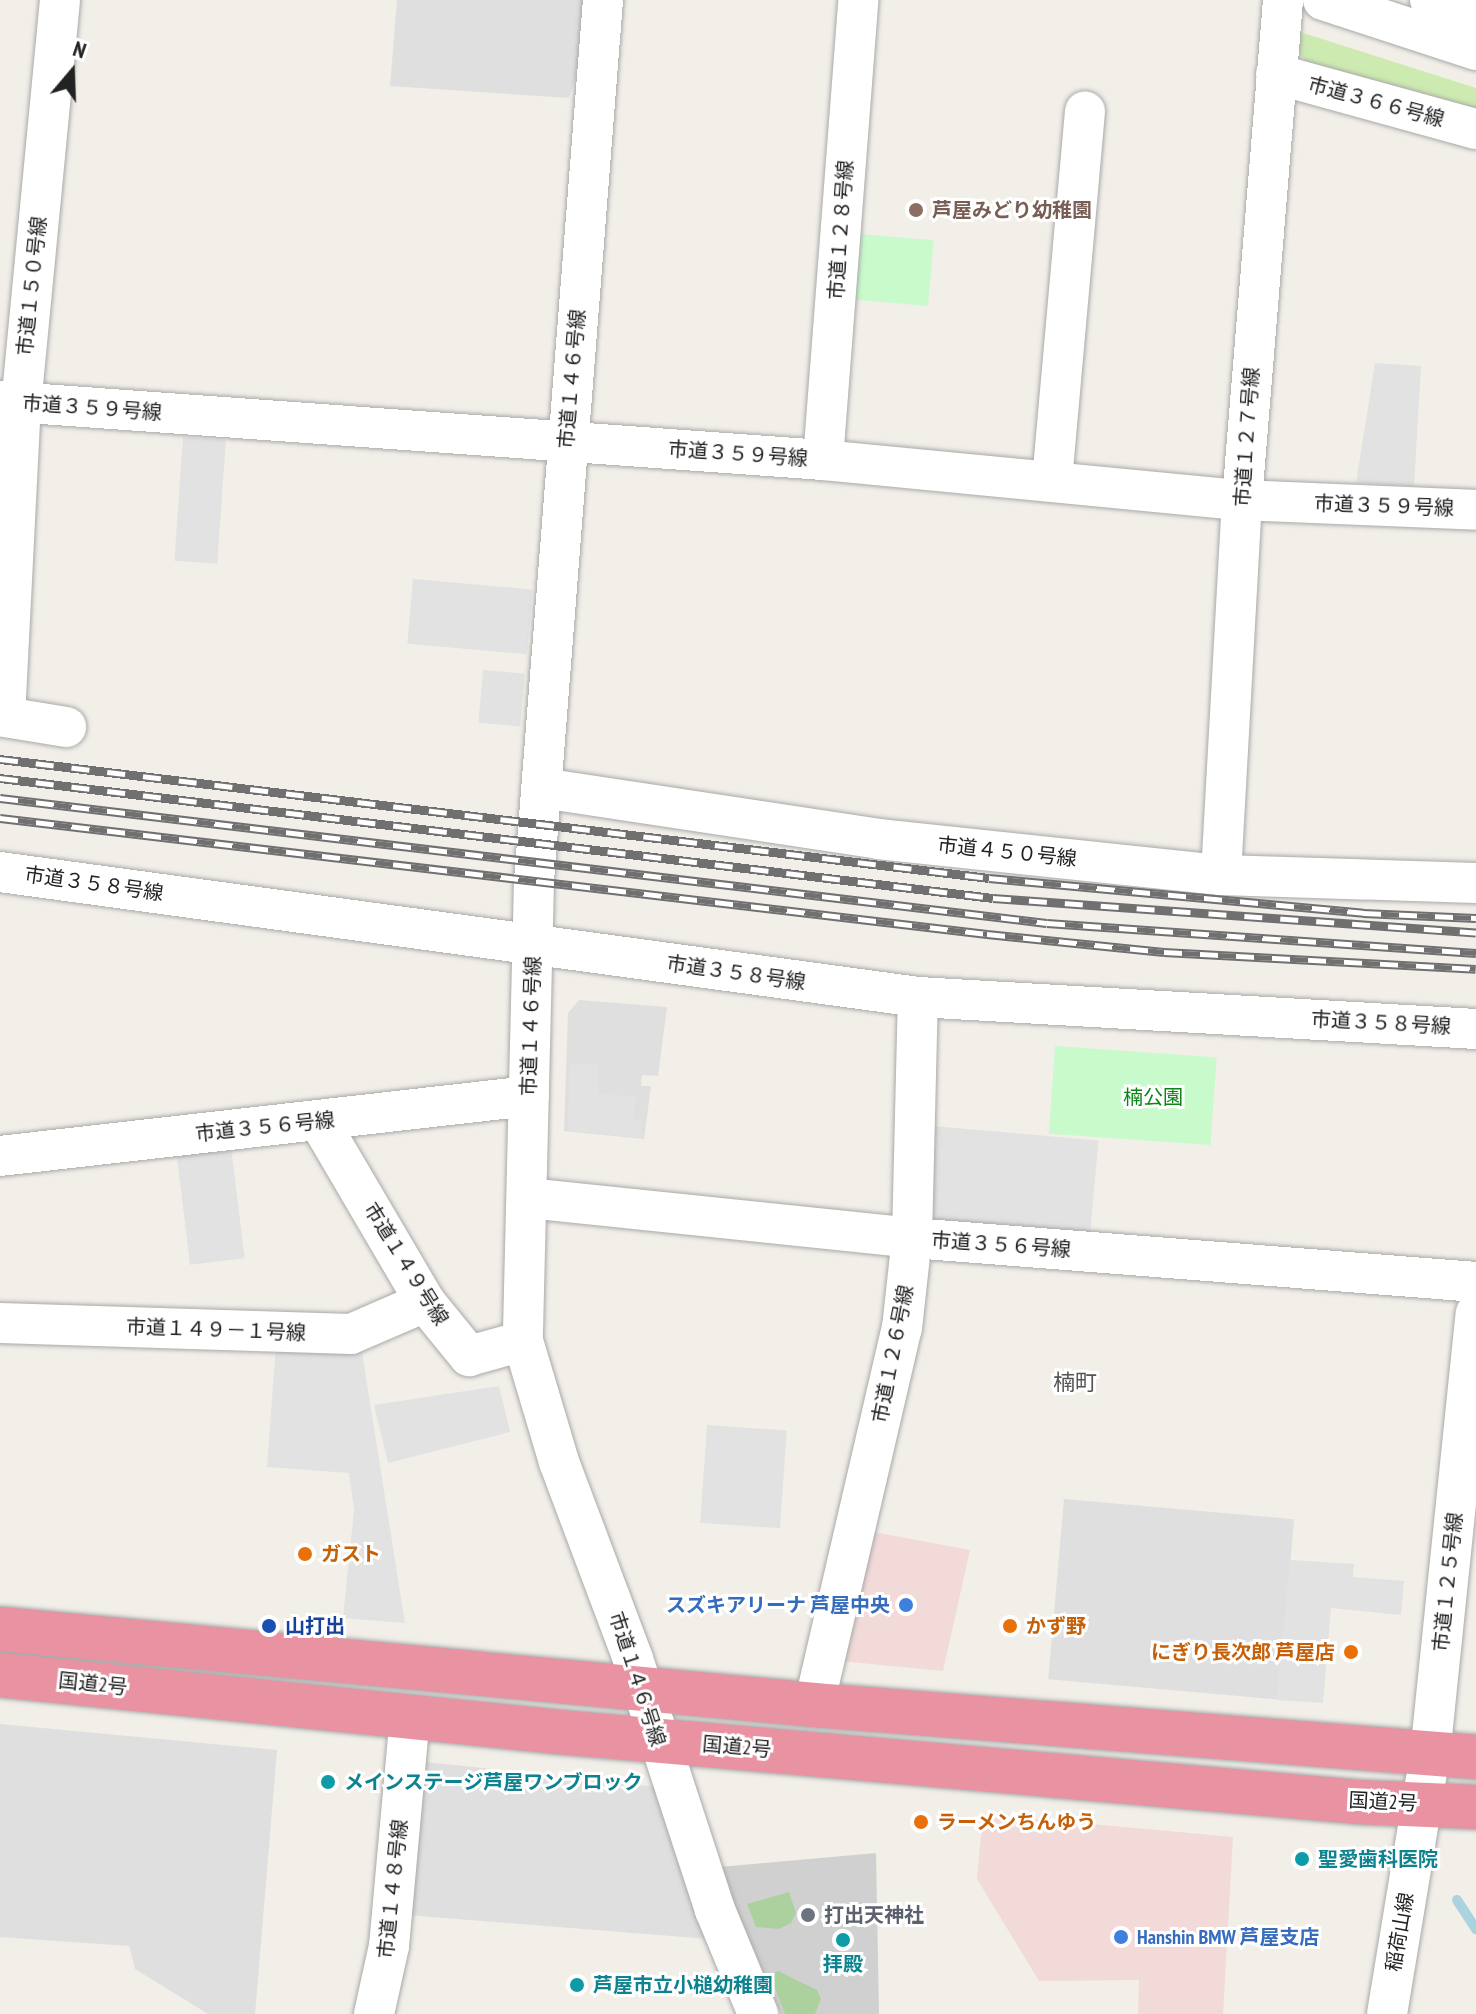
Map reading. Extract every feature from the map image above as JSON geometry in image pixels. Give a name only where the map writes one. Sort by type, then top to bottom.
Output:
[{"type":"highway","points":[[0,1629],[814,1705],[1476,1757]]},
{"type":"highway","name":"国道2号","points":[[0,1675],[657,1740],[1422,1805],[1476,1807]]},
{"type":"street","name":"市道１５０号線","points":[[60,0],[10,402],[4,591],[5,717],[66,727]]},
{"type":"street","name":"市道１４６号線","points":[[603,0],[565,442],[542,788],[534,946],[523,1341],[559,1462],[641,1689],[715,1910],[758,2014]]},
{"type":"street","name":"市道１２８号線","points":[[823,460],[858,0]]},
{"type":"street","name":"市道１２７号線","points":[[1221,875],[1242,500],[1283,0]]},
{"type":"street","points":[[1323,0],[1476,50]]},
{"type":"street","points":[[1430,0],[1476,15]]},
{"type":"street","name":"市道３６６号線","points":[[1276,74],[1476,129]]},
{"type":"street","points":[[1052,481],[1085,111]]},
{"type":"street","name":"市道３５９号線","points":[[10,402],[823,460],[1242,500],[1476,510]]},
{"type":"street","name":"市道４５０号線","points":[[542,788],[878,839],[1221,875],[1476,883]]},
{"type":"street","name":"市道３５８号線","points":[[0,872],[918,997],[1476,1029]]},
{"type":"street","name":"市道１２６号線","points":[[814,1705],[902,1328],[912,1238],[918,997]]},
{"type":"street","name":"市道３５６号線","points":[[0,1156],[529,1096]]},
{"type":"street","name":"市道１４９号線","points":[[319,1121],[425,1302],[469,1356],[523,1341]]},
{"type":"street","name":"市道３５６号線","points":[[527,1198],[912,1238],[1476,1282]]},
{"type":"street","name":"市道１４９－１号線","points":[[0,1323],[351,1334],[425,1302]]},
{"type":"street","name":"市道１２５号線","points":[[1430,1755],[1476,1313]]},
{"type":"street","name":"市道１４８号線","points":[[374,2014],[389,1946],[410,1716]]},
{"type":"street","name":"稲荷山線","points":[[1387,2014],[1430,1755]]},
{"type":"shaded area","points":[[397,0],[585,0],[578,71],[569,98],[390,86]]},
{"type":"shaded area","points":[[1375,363],[1421,366],[1414,486],[1356,483]]},
{"type":"shaded area","points":[[183,437],[226,440],[217,564],[174,561]]},
{"type":"shaded area","points":[[413,579],[533,589],[527,654],[407,644]]},
{"type":"shaded area","points":[[483,670],[525,674],[520,726],[478,723]]},
{"type":"shaded area","points":[[579,1000],[667,1007],[658,1076],[642,1075],[641,1086],[651,1086],[644,1139],[564,1131],[568,1013]]},
{"type":"shaded area","points":[[570,1064],[598,1064],[598,1094],[636,1097],[634,1118],[642,1120],[641,1138],[568,1130]]},
{"type":"shaded area","points":[[933,1126],[1098,1140],[1089,1246],[924,1232]]},
{"type":"shaded area","points":[[231,1147],[245,1258],[190,1265],[176,1154]]},
{"type":"shaded area","points":[[276,1345],[361,1346],[405,1623],[343,1618],[354,1510],[349,1473],[267,1467]]},
{"type":"shaded area","points":[[499,1386],[510,1432],[388,1463],[374,1405]]},
{"type":"shaded area","points":[[707,1425],[787,1431],[780,1528],[700,1523]]},
{"type":"shaded area","points":[[1064,1499],[1294,1519],[1278,1699],[1048,1679]]},
{"type":"shaded area","name":"スズキアリーナ 芦屋中央","points":[[874,1532],[970,1550],[943,1671],[839,1661]]},
{"type":"shaded area","points":[[1290,1560],[1354,1564],[1353,1577],[1404,1581],[1401,1615],[1331,1608],[1323,1703],[1276,1700]]},
{"type":"shaded area","points":[[0,1724],[277,1750],[255,2014],[208,2014],[135,1969],[129,1946],[0,1937]]},
{"type":"shaded area","points":[[417,1761],[656,1787],[708,1939],[407,1915]]},
{"type":"shaded area","name":"Hanshin BMW 芦屋支店","points":[[983,1814],[1233,1837],[1223,2014],[1138,2014],[1139,1980],[1039,1981],[977,1879]]},
{"type":"shaded area","name":"打出天神社","points":[[876,1853],[879,2014],[781,2014],[719,1867]]},
{"type":"green space","points":[[1294,30],[1476,88],[1476,114],[1306,62],[1291,42]]},
{"type":"green space","points":[[861,234],[934,240],[928,306],[855,300]]},
{"type":"green space","name":"楠公園","points":[[1055,1046],[1217,1057],[1210,1145],[1049,1134]]},
{"type":"green space","points":[[789,1892],[796,1913],[791,1923],[779,1929],[756,1927],[747,1904]]},
{"type":"green space","points":[[778,1971],[817,1990],[821,1999],[815,2014],[785,2014],[770,1975]]},
{"type":"waterway","points":[[1457,1900],[1476,1929]]},
{"type":"railway","points":[[0,759],[989,878],[1363,913],[1476,918]]},
{"type":"railway","points":[[0,778],[993,898],[1476,933]]},
{"type":"railway","points":[[0,798],[1047,923],[1476,953]]},
{"type":"railway","points":[[0,818],[987,934],[1164,952],[1476,969]]},
{"type":"place","name":"芦屋みどり幼稚園","points":[[916,210]]},
{"type":"place","name":"ガスト","points":[[305,1554]]},
{"type":"place","name":"スズキアリーナ 芦屋中央","points":[[906,1605]]},
{"type":"place","name":"山打出","points":[[269,1626]]},
{"type":"place","name":"かず野","points":[[1010,1626]]},
{"type":"place","name":"にぎり長次郎 芦屋店","points":[[1351,1652]]},
{"type":"place","name":"メインステージ芦屋ワンブロック","points":[[328,1782]]},
{"type":"place","name":"ラーメンちんゆう","points":[[921,1822]]},
{"type":"place","name":"聖愛歯科医院","points":[[1302,1859]]},
{"type":"place","name":"打出天神社","points":[[808,1915]]},
{"type":"place","name":"Hanshin BMW 芦屋支店","points":[[1121,1937]]},
{"type":"place","name":"拝殿","points":[[843,1940]]},
{"type":"place","name":"芦屋市立小槌幼稚園","points":[[577,1985]]},
{"type":"district","name":"楠町","points":[[1075,1383]]}]
